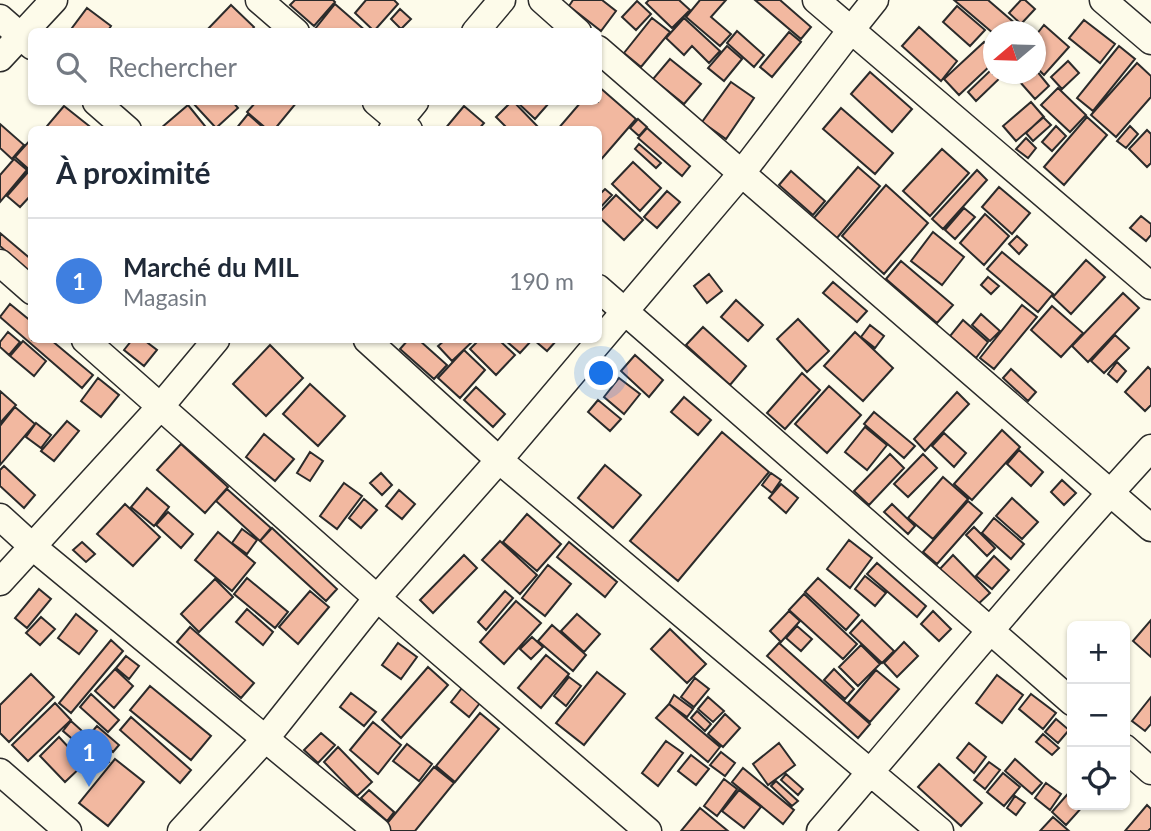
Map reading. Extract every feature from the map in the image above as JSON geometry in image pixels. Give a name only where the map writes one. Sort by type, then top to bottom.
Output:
[{"type":"street","points":[[35,28],[54,0]]},
{"type":"street","points":[[259,0],[291,28]]},
{"type":"street","points":[[478,28],[502,0]]},
{"type":"street","points":[[542,0],[574,28]]},
{"type":"street","points":[[816,0],[1151,286]]},
{"type":"street","points":[[602,337],[741,174],[875,0]]},
{"type":"street","points":[[1103,0],[1151,41]]},
{"type":"street","points":[[0,19],[26,41],[0,58]]},
{"type":"street","points":[[602,52],[1151,528]]},
{"type":"street","points":[[99,105],[123,126]]},
{"type":"street","points":[[381,105],[404,120]]},
{"type":"street","points":[[0,263],[28,288]]},
{"type":"street","points":[[602,291],[1067,698]]},
{"type":"street","points":[[88,343],[377,598],[648,831]]},
{"type":"street","points":[[0,582],[160,407],[213,343]]},
{"type":"street","points":[[370,343],[499,460],[940,831]]},
{"type":"street","points":[[181,831],[266,738],[377,598],[499,460],[597,343]]},
{"type":"street","points":[[820,831],[1151,448]]},
{"type":"street","points":[[0,517],[377,831]]},
{"type":"street","points":[[1130,752],[1151,771]]},
{"type":"street","points":[[0,772],[68,831]]},
{"type":"building","points":[[295,0],[335,2],[314,26],[290,5]]},
{"type":"building","points":[[366,0],[394,0],[398,4],[377,28],[371,28],[355,13]]},
{"type":"building","points":[[573,0],[602,0],[616,11],[602,30],[569,6]]},
{"type":"building","points":[[649,0],[679,0],[690,10],[672,28],[646,3]]},
{"type":"building","points":[[700,0],[726,0],[711,17],[731,34],[720,46],[686,17]]},
{"type":"building","points":[[755,0],[780,0],[811,27],[801,39]]},
{"type":"building","points":[[954,0],[988,0],[1012,21],[983,21],[983,25]]},
{"type":"building","points":[[1021,0],[1025,0],[1035,9],[1024,21],[1018,21],[1009,13]]},
{"type":"building","points":[[637,1],[651,14],[636,30],[622,17]]},
{"type":"building","points":[[335,4],[362,28],[316,28]]},
{"type":"building","points":[[231,5],[254,27],[253,28],[209,28]]},
{"type":"building","points":[[957,6],[983,28],[983,32],[970,46],[943,22]]},
{"type":"building","points":[[87,8],[111,26],[110,28],[72,28]]},
{"type":"building","points":[[400,9],[411,19],[400,28],[391,19]]},
{"type":"building","points":[[652,18],[670,32],[641,67],[624,53]]},
{"type":"building","points":[[684,18],[720,51],[709,63],[692,46],[684,55],[666,38]]},
{"type":"building","points":[[1084,20],[1115,44],[1100,63],[1069,38]]},
{"type":"building","points":[[919,27],[957,61],[941,81],[902,46]]},
{"type":"building","points":[[1046,27],[1069,47],[1046,73]]},
{"type":"building","points":[[737,31],[764,55],[754,67],[727,43]]},
{"type":"building","points":[[789,32],[801,42],[772,77],[760,67]]},
{"type":"building","points":[[983,43],[983,72],[959,95],[944,79]]},
{"type":"building","points":[[727,46],[742,59],[724,81],[708,68]]},
{"type":"building","points":[[1119,46],[1135,59],[1093,111],[1077,98]]},
{"type":"building","points":[[670,59],[701,84],[684,104],[653,79]]},
{"type":"building","points":[[1068,61],[1079,73],[1062,89],[1051,77]]},
{"type":"building","points":[[1137,63],[1151,76],[1151,97],[1116,137],[1091,115]]},
{"type":"building","points":[[870,72],[912,109],[892,132],[851,94]]},
{"type":"building","points":[[983,78],[983,84],[994,84],[976,101],[968,92]]},
{"type":"building","points":[[731,82],[754,98],[726,139],[702,122]]},
{"type":"building","points":[[1046,82],[1049,86],[1035,99],[1022,84]]},
{"type":"building","points":[[1058,88],[1086,115],[1070,132],[1041,105]]},
{"type":"building","points":[[602,89],[636,119],[602,158],[602,126],[560,126],[578,105],[602,105]]},
{"type":"building","points":[[1031,102],[1044,117],[1016,141],[1003,126]]},
{"type":"building","points":[[188,105],[205,126],[163,126]]},
{"type":"building","points":[[195,105],[236,105],[238,108],[218,126],[214,126]]},
{"type":"building","points":[[253,105],[295,105],[277,126],[263,126],[247,112]]},
{"type":"building","points":[[508,105],[517,105],[537,126],[505,126],[496,117]]},
{"type":"building","points":[[520,105],[547,105],[535,119]]},
{"type":"building","points":[[64,106],[89,126],[47,126]]},
{"type":"building","points":[[464,106],[484,123],[481,126],[447,126]]},
{"type":"building","points":[[841,108],[893,153],[875,174],[823,129]]},
{"type":"building","points":[[248,114],[262,126],[238,126]]},
{"type":"building","points":[[1043,117],[1051,125],[1033,141],[1026,133]]},
{"type":"building","points":[[1087,117],[1107,135],[1064,185],[1044,167]]},
{"type":"building","points":[[638,119],[647,127],[639,136],[630,128]]},
{"type":"building","points":[[0,124],[24,145],[12,159],[0,148]]},
{"type":"building","points":[[1056,126],[1066,136],[1052,151],[1042,142]]},
{"type":"building","points":[[1130,126],[1138,134],[1126,148],[1117,141]]},
{"type":"building","points":[[647,128],[690,166],[682,176],[638,138]]},
{"type":"building","points":[[1147,130],[1151,134],[1151,163],[1147,167],[1129,149]]},
{"type":"building","points":[[1026,138],[1036,148],[1028,158],[1016,149]]},
{"type":"building","points":[[28,142],[28,168],[15,157]]},
{"type":"building","points":[[639,144],[661,163],[656,168],[635,149]]},
{"type":"building","points":[[942,149],[969,173],[930,216],[903,191]]},
{"type":"building","points":[[14,159],[27,170],[0,202],[0,175]]},
{"type":"building","points":[[633,162],[661,188],[640,211],[612,184]]},
{"type":"building","points":[[858,167],[880,186],[837,238],[814,218]]},
{"type":"building","points":[[977,170],[987,180],[943,229],[932,219]]},
{"type":"building","points":[[791,171],[825,201],[813,215],[779,185]]},
{"type":"building","points":[[28,172],[28,198],[20,207],[7,196]]},
{"type":"building","points":[[886,185],[928,223],[884,274],[842,236]]},
{"type":"building","points":[[999,187],[1030,213],[1012,234],[982,207]]},
{"type":"building","points":[[605,189],[612,195],[602,206],[602,192]]},
{"type":"building","points":[[667,191],[680,202],[657,228],[644,217]]},
{"type":"building","points":[[616,195],[643,220],[624,240],[602,220],[602,210]]},
{"type":"building","points":[[964,208],[975,217],[955,239],[945,230]]},
{"type":"building","points":[[985,214],[1009,236],[984,265],[960,243]]},
{"type":"building","points":[[1141,216],[1151,224],[1151,235],[1146,241],[1130,228]]},
{"type":"building","points":[[933,232],[964,257],[942,285],[911,261]]},
{"type":"building","points":[[0,233],[28,257],[28,270],[0,246]]},
{"type":"building","points":[[1017,236],[1027,245],[1019,254],[1009,244]]},
{"type":"building","points":[[1002,252],[1053,294],[1038,312],[987,269]]},
{"type":"building","points":[[1086,260],[1105,277],[1071,314],[1053,297]]},
{"type":"building","points":[[901,261],[953,305],[937,323],[886,279]]},
{"type":"building","points":[[709,274],[722,291],[707,303],[694,286]]},
{"type":"building","points":[[988,277],[999,286],[991,294],[981,285]]},
{"type":"building","points":[[833,282],[867,311],[857,322],[823,293]]},
{"type":"building","points":[[1123,293],[1139,308],[1088,362],[1072,346]]},
{"type":"building","points":[[736,300],[763,325],[748,341],[721,317]]},
{"type":"building","points":[[10,304],[28,319],[28,341],[0,317]]},
{"type":"building","points":[[1022,305],[1037,317],[994,369],[980,358]]},
{"type":"building","points":[[1052,306],[1083,333],[1061,357],[1031,330]]},
{"type":"building","points":[[981,314],[1000,331],[990,341],[972,325]]},
{"type":"building","points":[[798,319],[829,351],[807,372],[777,339]]},
{"type":"building","points":[[963,320],[988,342],[976,358],[950,336]]},
{"type":"building","points":[[870,325],[884,336],[875,348],[861,337]]},
{"type":"building","points":[[703,327],[746,366],[730,385],[686,345]]},
{"type":"building","points":[[8,332],[20,342],[9,355],[0,347],[0,342]]},
{"type":"building","points":[[855,332],[893,368],[863,401],[824,366]]},
{"type":"building","points":[[1115,335],[1129,348],[1104,373],[1091,361]]},
{"type":"building","points":[[23,341],[46,361],[34,376],[10,356]]},
{"type":"building","points":[[30,343],[55,343],[93,375],[82,388]]},
{"type":"building","points":[[130,343],[148,343],[157,350],[144,366],[124,350]]},
{"type":"building","points":[[405,343],[422,343],[447,365],[434,379],[400,349]]},
{"type":"building","points":[[442,343],[471,343],[452,361],[438,346]]},
{"type":"building","points":[[476,343],[502,343],[515,355],[496,375],[470,349]]},
{"type":"building","points":[[508,343],[529,343],[520,353]]},
{"type":"building","points":[[538,343],[554,343],[547,351]]},
{"type":"building","points":[[270,345],[303,378],[266,416],[233,384]]},
{"type":"building","points":[[464,350],[485,370],[460,398],[438,378]]},
{"type":"building","points":[[635,355],[663,380],[649,397],[621,371]]},
{"type":"building","points":[[1117,362],[1126,371],[1117,382],[1108,374]]},
{"type":"building","points":[[1148,367],[1151,370],[1151,405],[1145,411],[1125,392]]},
{"type":"building","points":[[1011,369],[1036,392],[1028,401],[1003,378]]},
{"type":"building","points":[[802,373],[820,390],[785,429],[767,413]]},
{"type":"building","points":[[98,378],[119,395],[101,417],[81,401]]},
{"type":"building","points":[[619,378],[640,394],[624,414],[604,397]]},
{"type":"building","points":[[310,384],[345,416],[318,446],[283,414]]},
{"type":"building","points":[[829,386],[861,415],[827,453],[795,424]]},
{"type":"building","points":[[476,387],[505,414],[493,427],[464,400]]},
{"type":"building","points":[[0,391],[16,405],[0,423]]},
{"type":"building","points":[[957,392],[969,404],[925,451],[914,439]]},
{"type":"building","points":[[684,397],[711,420],[698,435],[671,412]]},
{"type":"building","points":[[598,400],[621,419],[610,431],[588,412]]},
{"type":"building","points":[[15,407],[35,424],[0,465],[0,426]]},
{"type":"building","points":[[874,412],[915,446],[904,458],[864,424]]},
{"type":"building","points":[[67,421],[79,431],[54,461],[41,451]]},
{"type":"building","points":[[36,423],[51,435],[41,448],[26,437]]},
{"type":"building","points":[[865,427],[887,445],[867,470],[845,452]]},
{"type":"building","points":[[1002,430],[1020,447],[972,500],[954,484]]},
{"type":"building","points":[[722,432],[769,472],[678,581],[630,541]]},
{"type":"building","points":[[944,433],[966,453],[954,467],[932,446]]},
{"type":"building","points":[[264,434],[294,459],[275,481],[246,457]]},
{"type":"building","points":[[181,444],[228,487],[205,513],[157,470]]},
{"type":"building","points":[[1019,450],[1043,472],[1031,486],[1007,464]]},
{"type":"building","points":[[310,452],[323,461],[310,481],[297,473]]},
{"type":"building","points":[[890,454],[904,468],[869,505],[854,491]]},
{"type":"building","points":[[923,454],[937,468],[908,497],[894,484]]},
{"type":"building","points":[[605,465],[641,495],[613,528],[578,498]]},
{"type":"building","points":[[4,466],[35,495],[24,508],[0,486],[0,470]]},
{"type":"building","points":[[381,473],[392,485],[382,495],[370,483]]},
{"type":"building","points":[[771,473],[781,480],[772,493],[762,485]]},
{"type":"building","points":[[943,477],[968,499],[933,539],[908,518]]},
{"type":"building","points":[[1062,480],[1076,493],[1064,505],[1051,492]]},
{"type":"building","points":[[344,483],[362,496],[337,529],[320,516]]},
{"type":"building","points":[[781,484],[798,498],[786,513],[769,498]]},
{"type":"building","points":[[147,488],[169,507],[154,526],[131,507]]},
{"type":"building","points":[[227,489],[271,528],[260,541],[216,501]]},
{"type":"building","points":[[399,490],[415,504],[402,519],[386,506]]},
{"type":"building","points":[[1012,498],[1038,522],[1022,539],[996,516]]},
{"type":"building","points":[[364,499],[377,510],[361,528],[349,518]]},
{"type":"building","points":[[968,501],[982,513],[937,564],[923,552]]},
{"type":"building","points":[[125,504],[160,537],[133,566],[97,534]]},
{"type":"building","points":[[892,504],[915,526],[908,534],[884,512]]},
{"type":"building","points":[[168,512],[193,534],[181,548],[156,525]]},
{"type":"building","points":[[527,514],[561,544],[537,571],[503,542]]},
{"type":"building","points":[[994,518],[1024,544],[1011,559],[982,533]]},
{"type":"building","points":[[974,527],[995,548],[987,556],[966,535]]},
{"type":"building","points":[[272,528],[337,589],[326,601],[260,541]]},
{"type":"building","points":[[242,529],[257,540],[247,554],[232,543]]},
{"type":"building","points":[[218,532],[255,563],[232,591],[195,560]]},
{"type":"building","points":[[849,540],[872,558],[850,588],[827,569]]},
{"type":"building","points":[[500,541],[537,575],[520,594],[482,560]]},
{"type":"building","points":[[82,542],[95,554],[86,562],[73,550]]},
{"type":"building","points":[[569,542],[617,582],[605,597],[557,557]]},
{"type":"building","points":[[464,555],[477,568],[433,613],[420,600]]},
{"type":"building","points":[[953,555],[990,593],[975,607],[939,570]]},
{"type":"building","points":[[994,556],[1009,570],[992,589],[976,576]]},
{"type":"building","points":[[877,563],[926,606],[917,617],[867,574]]},
{"type":"building","points":[[548,565],[571,584],[545,616],[522,598]]},
{"type":"building","points":[[865,576],[886,593],[875,606],[855,589]]},
{"type":"building","points":[[247,578],[288,612],[275,628],[234,594]]},
{"type":"building","points":[[818,578],[859,615],[846,630],[805,592]]},
{"type":"building","points":[[215,579],[233,597],[199,632],[181,614]]},
{"type":"building","points":[[39,589],[51,599],[27,628],[15,618]]},
{"type":"building","points":[[310,591],[329,607],[298,644],[279,627]]},
{"type":"building","points":[[505,591],[513,598],[486,630],[478,622]]},
{"type":"building","points":[[804,594],[857,644],[843,659],[789,610]]},
{"type":"building","points":[[516,601],[541,623],[504,664],[480,642]]},
{"type":"building","points":[[247,609],[273,632],[263,645],[236,622]]},
{"type":"building","points":[[789,611],[800,621],[781,642],[770,631]]},
{"type":"building","points":[[933,611],[951,629],[939,641],[921,624]]},
{"type":"building","points":[[76,614],[97,631],[79,654],[58,638]]},
{"type":"building","points":[[577,614],[600,634],[584,652],[561,631]]},
{"type":"building","points":[[41,617],[55,629],[40,645],[26,633]]},
{"type":"building","points":[[862,620],[894,651],[882,663],[850,633]]},
{"type":"building","points":[[1151,620],[1151,657],[1133,641]]},
{"type":"building","points":[[552,625],[586,655],[573,671],[538,641]]},
{"type":"building","points":[[797,626],[812,639],[801,651],[786,638]]},
{"type":"building","points":[[190,627],[254,683],[241,698],[177,642]]},
{"type":"building","points":[[670,629],[706,664],[687,683],[651,649]]},
{"type":"building","points":[[532,637],[543,647],[531,659],[520,649]]},
{"type":"building","points":[[111,640],[123,651],[71,713],[59,703]]},
{"type":"building","points":[[904,642],[918,656],[897,677],[884,663]]},
{"type":"building","points":[[398,643],[417,657],[401,679],[382,665]]},
{"type":"building","points":[[779,643],[870,724],[858,738],[767,656]]},
{"type":"building","points":[[861,645],[880,664],[858,686],[839,667]]},
{"type":"building","points":[[546,655],[569,674],[541,708],[518,688]]},
{"type":"building","points":[[126,656],[139,666],[129,679],[116,668]]},
{"type":"building","points":[[428,667],[448,685],[401,738],[382,720]]},
{"type":"building","points":[[115,669],[133,686],[114,708],[95,691]]},
{"type":"building","points":[[834,669],[854,689],[845,699],[824,680]]},
{"type":"building","points":[[876,670],[899,689],[870,722],[848,703]]},
{"type":"building","points":[[597,672],[625,694],[584,745],[556,723]]},
{"type":"building","points":[[31,674],[54,697],[9,742],[0,733],[0,705]]},
{"type":"building","points":[[997,675],[1023,695],[1002,723],[976,703]]},
{"type":"building","points":[[569,677],[581,686],[566,706],[554,696]]},
{"type":"building","points":[[695,678],[709,689],[694,707],[681,697]]},
{"type":"building","points":[[150,686],[211,736],[191,760],[130,710]]},
{"type":"building","points":[[462,688],[480,703],[469,717],[451,702]]},
{"type":"building","points":[[351,693],[376,712],[364,726],[340,707]]},
{"type":"building","points":[[91,694],[119,720],[108,732],[80,707]]},
{"type":"building","points":[[1031,694],[1056,713],[1043,729],[1019,709]]},
{"type":"building","points":[[674,695],[693,709],[687,717],[669,704]]},
{"type":"building","points":[[708,697],[724,711],[713,722],[698,709]]},
{"type":"building","points":[[1151,697],[1151,724],[1145,731],[1132,721]]},
{"type":"building","points":[[55,703],[71,720],[28,761],[12,745]]},
{"type":"building","points":[[669,704],[720,747],[708,762],[656,718]]},
{"type":"building","points":[[697,711],[711,724],[705,731],[691,718]]},
{"type":"building","points":[[480,713],[499,729],[455,782],[436,766]]},
{"type":"building","points":[[725,714],[740,728],[723,747],[708,734]]},
{"type":"building","points":[[131,717],[191,770],[180,783],[120,730]]},
{"type":"building","points":[[1056,719],[1067,728],[1067,732],[1058,743],[1045,732]]},
{"type":"building","points":[[71,721],[91,739],[83,748],[63,731]]},
{"type":"building","points":[[373,722],[401,745],[378,774],[350,750]]},
{"type":"building","points":[[97,726],[119,745],[113,752],[91,733]]},
{"type":"building","points":[[321,733],[335,745],[318,763],[304,750]]},
{"type":"building","points":[[1043,734],[1059,748],[1052,755],[1036,742]]},
{"type":"building","points":[[59,737],[84,764],[65,782],[40,756]]},
{"type":"building","points":[[666,741],[683,753],[658,786],[642,773]]},
{"type":"building","points":[[779,743],[795,765],[768,785],[753,764]]},
{"type":"building","points":[[969,743],[986,757],[974,773],[957,758]]},
{"type":"building","points":[[97,744],[109,762],[99,769],[87,752]]},
{"type":"building","points":[[407,744],[432,764],[419,781],[393,761]]},
{"type":"building","points":[[338,747],[372,782],[357,796],[324,762]]},
{"type":"building","points":[[721,752],[735,763],[725,776],[710,765]]},
{"type":"building","points":[[691,755],[709,769],[696,785],[678,771]]},
{"type":"building","points":[[115,759],[144,782],[108,826],[79,803]]},
{"type":"building","points":[[1015,759],[1042,783],[1032,794],[1005,771]]},
{"type":"building","points":[[989,762],[1000,770],[985,789],[974,780]]},
{"type":"building","points":[[939,764],[982,803],[961,826],[918,787]]},
{"type":"building","points":[[434,767],[454,783],[415,831],[388,831],[384,827]]},
{"type":"building","points":[[743,768],[794,810],[783,824],[732,782]]},
{"type":"building","points":[[1003,773],[1020,787],[1004,806],[987,792]]},
{"type":"building","points":[[786,774],[803,789],[798,795],[781,780]]},
{"type":"building","points":[[724,779],[737,789],[717,816],[704,806]]},
{"type":"building","points":[[776,781],[798,801],[792,806],[771,786]]},
{"type":"building","points":[[1046,783],[1061,794],[1050,810],[1035,798]]},
{"type":"building","points":[[369,790],[394,812],[387,821],[361,798]]},
{"type":"building","points":[[739,790],[761,807],[744,828],[722,811]]},
{"type":"building","points":[[1067,795],[1067,810],[1080,810],[1066,825],[1052,812]]},
{"type":"building","points":[[1015,796],[1025,803],[1016,815],[1007,808]]},
{"type":"building","points":[[1147,805],[1151,809],[1151,828],[1148,831],[1125,831]]},
{"type":"building","points":[[700,808],[728,831],[681,831]]},
{"type":"building","points":[[1053,817],[1069,831],[1040,831]]},
{"type":"place","name":"Marché du MIL","points":[[89,787]]}]
